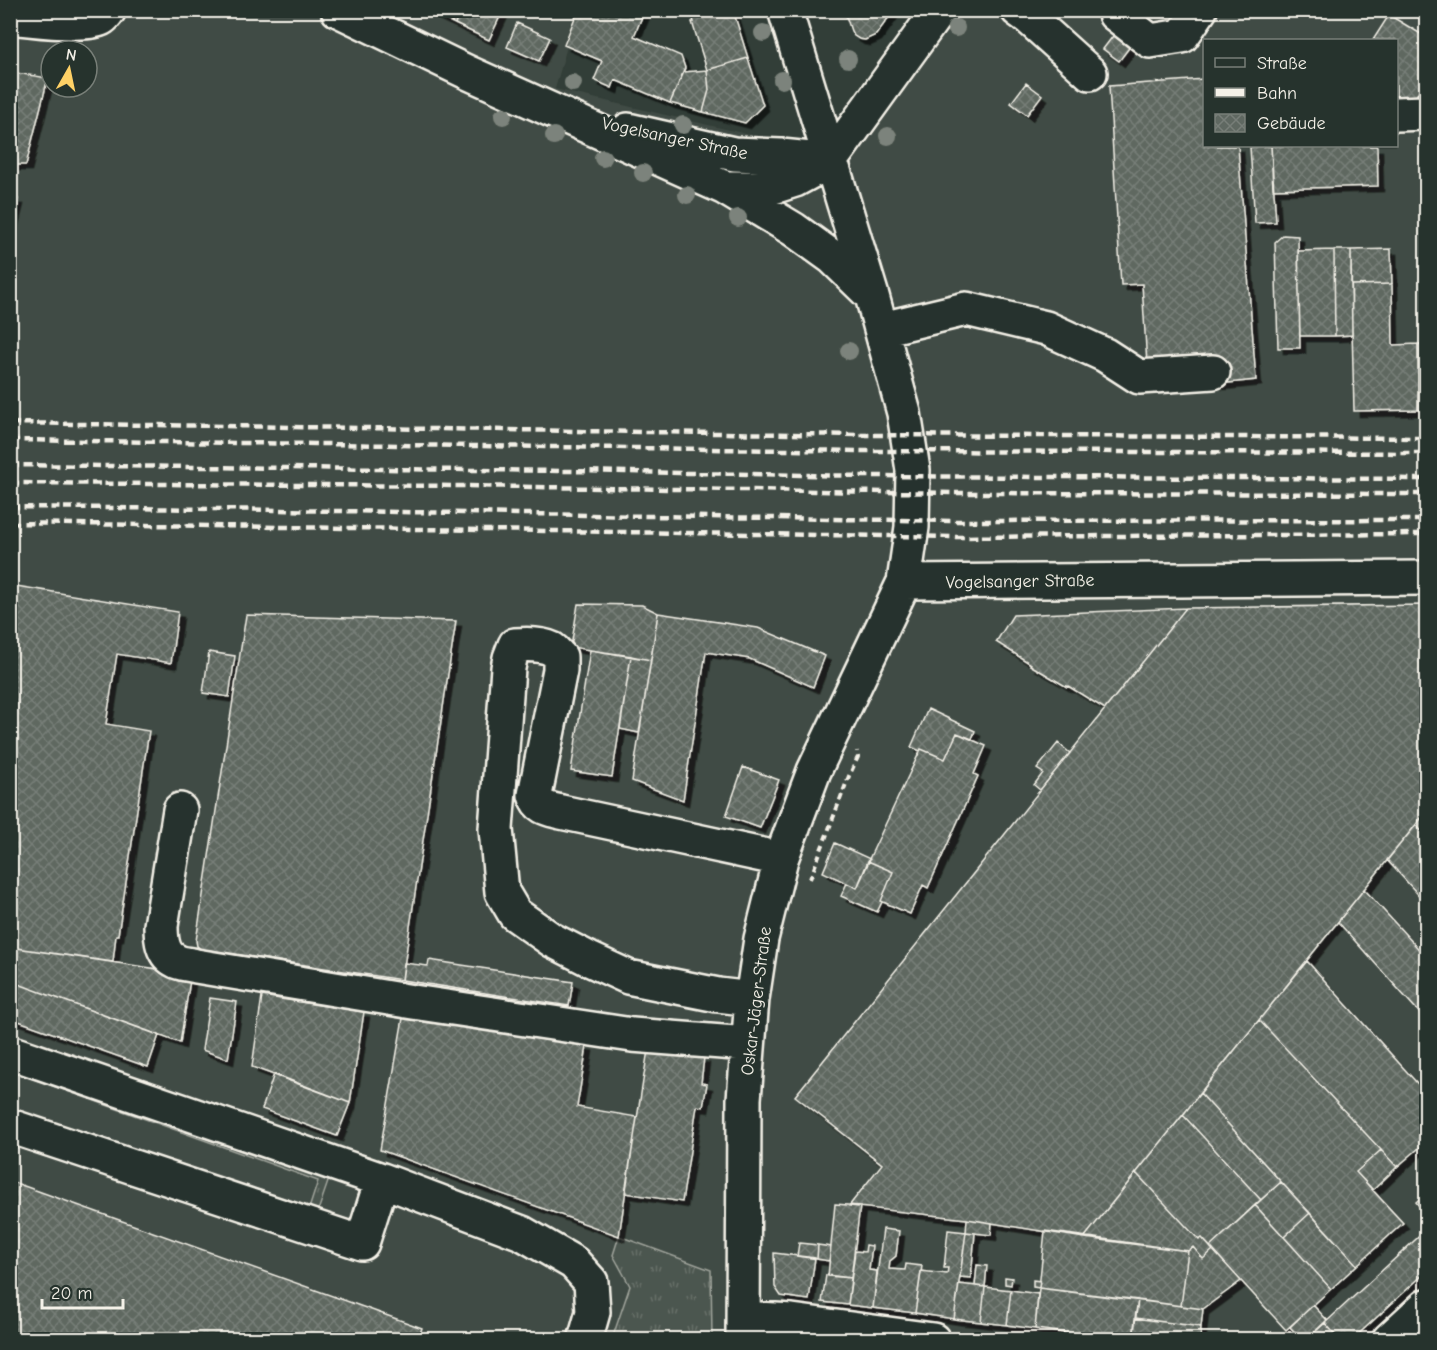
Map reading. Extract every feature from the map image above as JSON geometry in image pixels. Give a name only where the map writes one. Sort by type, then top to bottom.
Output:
[{"type":"street","points":[[10,17],[87,21],[101,19],[109,10]]},
{"type":"street","name":"Vogelsanger Straße","points":[[338,10],[470,73],[725,188],[794,229],[832,257],[872,296]]},
{"type":"street","points":[[785,10],[830,161]]},
{"type":"street","points":[[830,161],[939,10]]},
{"type":"street","points":[[1018,10],[1090,73]]},
{"type":"street","points":[[1115,14],[1150,41],[1182,36],[1200,10]]},
{"type":"street","name":"Vogelsanger Straße","points":[[556,112],[734,154],[830,161]]},
{"type":"street","points":[[1398,114],[1426,113]]},
{"type":"street","name":"Vogelsanger Straße","points":[[725,188],[770,188],[795,180],[830,161]]},
{"type":"street","name":"Vogelsanger Straße","points":[[830,161],[882,329],[904,413],[913,470],[912,527],[904,582],[1426,578]]},
{"type":"street","points":[[882,329],[966,309],[1046,328],[1105,355],[1139,377],[1213,372]]},
{"type":"street","name":"Oskar-Jäger-Straße","points":[[744,1329],[744,1099],[752,999],[761,939],[781,859],[814,771],[904,582]]},
{"type":"street","points":[[752,999],[718,996],[628,977],[552,940],[515,914],[502,892],[496,829],[508,668],[515,645],[526,644],[552,649],[560,657],[560,670],[535,795],[537,802],[543,807],[781,859]]},
{"type":"street","points":[[180,810],[161,927],[161,942],[167,954],[175,961],[402,1000],[621,1034],[748,1044]]},
{"type":"street","points":[[10,1052],[382,1180],[522,1233],[574,1263],[591,1282],[593,1312],[585,1340]]},
{"type":"street","points":[[10,1126],[362,1243],[382,1180]]},
{"type":"street","points":[[1389,1340],[1426,1306]]},
{"type":"street","points":[[744,1329],[792,1322],[933,1340]]},
{"type":"path","points":[[10,187],[19,188]]},
{"type":"path","points":[[810,879],[858,758],[857,742]]},
{"type":"shaded area","points":[[10,11],[577,11],[555,89],[819,151],[955,11],[1426,11],[1426,1339],[11,1339]]},
{"type":"green space","points":[[11,1058],[329,1179],[319,1208],[317,1211],[308,1212],[318,1181],[11,1071]]},
{"type":"green space","points":[[619,1236],[711,1270],[712,1339],[612,1339],[630,1286],[613,1255]]},
{"type":"building","points":[[425,10],[460,10],[455,24]]},
{"type":"building","points":[[460,10],[503,10],[489,40],[455,24]]},
{"type":"building","points":[[578,10],[645,10],[634,36],[681,56],[685,68],[670,103],[615,80],[612,88],[594,80],[602,61],[564,45]]},
{"type":"building","points":[[690,10],[733,10],[748,58],[707,70]]},
{"type":"building","points":[[844,10],[894,10],[876,35],[865,40],[854,36]]},
{"type":"building","points":[[1389,15],[1426,37],[1426,79],[1416,96],[1398,96],[1398,39],[1374,39]]},
{"type":"building","points":[[517,23],[550,38],[539,61],[507,47]]},
{"type":"building","points":[[1116,32],[1132,44],[1119,61],[1103,49]]},
{"type":"building","points":[[748,58],[763,105],[745,123],[703,112],[709,90],[707,70]]},
{"type":"building","points":[[707,70],[709,90],[703,112],[670,103],[684,72]]},
{"type":"building","points":[[10,72],[39,77],[39,99],[43,99],[26,165],[10,165]]},
{"type":"building","points":[[1203,79],[1203,147],[1238,147],[1256,380],[1219,384],[1147,365],[1142,284],[1121,285],[1109,86]]},
{"type":"building","points":[[1026,83],[1042,95],[1027,115],[1011,103]]},
{"type":"building","points":[[1250,147],[1271,147],[1276,222],[1255,223]]},
{"type":"building","points":[[1271,147],[1377,147],[1378,186],[1273,189]]},
{"type":"building","points":[[10,199],[18,199],[10,231]]},
{"type":"building","points":[[1283,235],[1298,236],[1300,348],[1278,348],[1275,242]]},
{"type":"building","points":[[1391,249],[1392,284],[1351,285],[1351,250]]},
{"type":"building","points":[[1334,250],[1335,336],[1300,336],[1298,251]]},
{"type":"building","points":[[1334,250],[1351,250],[1352,335],[1335,336]]},
{"type":"building","points":[[1392,284],[1393,345],[1418,344],[1418,410],[1354,411],[1351,285]]},
{"type":"building","points":[[1418,344],[1426,344],[1426,410],[1418,410]]},
{"type":"building","points":[[10,585],[178,612],[171,663],[117,654],[106,724],[149,731],[113,962],[10,947]]},
{"type":"building","points":[[578,604],[642,605],[658,613],[651,660],[571,647]]},
{"type":"building","points":[[1426,605],[1426,812],[1084,1238],[967,1219],[849,1206],[882,1164],[795,1096],[1186,608]]},
{"type":"building","points":[[1186,608],[1105,709],[996,642],[1013,615]]},
{"type":"building","points":[[658,613],[758,628],[825,656],[813,687],[750,659],[706,652],[683,800],[632,781]]},
{"type":"building","points":[[246,615],[456,621],[402,980],[201,949],[197,946]]},
{"type":"building","points":[[590,650],[631,656],[612,777],[571,771]]},
{"type":"building","points":[[209,652],[235,656],[229,697],[203,693]]},
{"type":"building","points":[[631,656],[651,660],[639,733],[620,729]]},
{"type":"building","points":[[928,709],[975,731],[972,739],[957,733],[945,759],[911,747]]},
{"type":"building","points":[[957,733],[986,746],[974,774],[978,776],[928,888],[923,885],[910,914],[881,901],[893,872],[868,861],[921,749],[945,759]]},
{"type":"building","points":[[1058,743],[1070,753],[1040,790],[1034,785],[1043,773],[1037,769]]},
{"type":"building","points":[[743,767],[779,780],[760,828],[726,816]]},
{"type":"building","points":[[1426,812],[1426,836],[1416,825]]},
{"type":"building","points":[[1416,825],[1426,836],[1426,903],[1387,860]]},
{"type":"building","points":[[835,843],[870,859],[857,888],[823,872]]},
{"type":"building","points":[[868,861],[893,872],[877,912],[841,896],[847,883],[857,888]]},
{"type":"building","points":[[1364,889],[1426,957],[1426,1020],[1338,922]]},
{"type":"building","points":[[10,947],[191,974],[180,1043],[10,981]]},
{"type":"building","points":[[429,960],[573,982],[569,1006],[402,980],[404,963],[428,966]]},
{"type":"building","points":[[1307,961],[1426,1093],[1426,1142],[1397,1167],[1259,1020]]},
{"type":"building","points":[[10,981],[159,1035],[148,1067],[10,1018]]},
{"type":"building","points":[[262,996],[364,1012],[350,1103],[252,1067]]},
{"type":"building","points":[[210,998],[237,1002],[228,1059],[202,1050]]},
{"type":"building","points":[[403,1018],[587,1046],[577,1107],[637,1117],[619,1236],[380,1150]]},
{"type":"building","points":[[1259,1020],[1381,1150],[1356,1172],[1403,1223],[1357,1265],[1200,1093]]},
{"type":"building","points":[[648,1050],[704,1058],[701,1083],[707,1084],[703,1107],[697,1106],[682,1202],[625,1193]]},
{"type":"building","points":[[274,1074],[350,1103],[337,1136],[262,1109]]},
{"type":"building","points":[[1200,1093],[1281,1182],[1261,1200],[1183,1115]]},
{"type":"building","points":[[1183,1115],[1261,1200],[1210,1247],[1202,1238],[1199,1240],[1136,1173]]},
{"type":"building","points":[[1381,1150],[1397,1167],[1373,1190],[1356,1172]]},
{"type":"building","points":[[1136,1173],[1199,1240],[1202,1238],[1213,1250],[1203,1259],[1193,1247],[1188,1251],[1084,1238]]},
{"type":"building","points":[[10,1181],[422,1328],[418,1340],[10,1340]]},
{"type":"building","points":[[1281,1182],[1310,1213],[1284,1237],[1255,1205]]},
{"type":"building","points":[[1426,1193],[1426,1215],[1416,1202]]},
{"type":"building","points":[[835,1204],[860,1206],[851,1278],[828,1276]]},
{"type":"building","points":[[1255,1205],[1331,1289],[1286,1330],[1210,1247]]},
{"type":"building","points":[[1310,1213],[1357,1265],[1331,1289],[1284,1237]]},
{"type":"building","points":[[967,1219],[992,1223],[991,1235],[966,1232]]},
{"type":"building","points":[[883,1229],[899,1231],[896,1256],[890,1261],[889,1269],[905,1270],[906,1264],[922,1266],[915,1313],[873,1308]]},
{"type":"building","points":[[948,1230],[966,1232],[954,1319],[915,1313],[921,1271],[947,1274],[948,1268],[944,1268]]},
{"type":"building","points":[[1426,1230],[1426,1272],[1352,1340],[1340,1340],[1325,1323]]},
{"type":"building","points":[[1045,1231],[1188,1251],[1181,1306],[1039,1288]]},
{"type":"building","points":[[966,1232],[975,1233],[971,1278],[960,1277]]},
{"type":"building","points":[[799,1243],[818,1245],[817,1259],[797,1256]]},
{"type":"building","points":[[818,1245],[831,1247],[829,1261],[817,1259]]},
{"type":"building","points":[[866,1245],[872,1246],[869,1270],[877,1271],[873,1308],[848,1305],[855,1251],[865,1252]]},
{"type":"building","points":[[1193,1247],[1203,1259],[1213,1250],[1241,1281],[1203,1309],[1181,1306],[1188,1251]]},
{"type":"building","points":[[774,1253],[815,1258],[809,1300],[781,1296],[775,1287]]},
{"type":"building","points":[[977,1265],[987,1266],[985,1287],[975,1286]]},
{"type":"building","points":[[826,1275],[851,1278],[848,1305],[822,1302]]},
{"type":"building","points":[[1005,1277],[1012,1278],[1011,1285],[1005,1284]]},
{"type":"building","points":[[1033,1280],[1040,1281],[1039,1288],[1033,1287]]},
{"type":"building","points":[[959,1284],[985,1287],[981,1322],[954,1319]]},
{"type":"building","points":[[985,1287],[1011,1290],[1007,1325],[981,1322]]},
{"type":"building","points":[[1039,1288],[1138,1300],[1133,1340],[1035,1329]]},
{"type":"building","points":[[1011,1290],[1038,1294],[1035,1329],[1007,1325]]},
{"type":"building","points":[[1138,1300],[1203,1309],[1201,1327],[1135,1318]]},
{"type":"building","points":[[1313,1305],[1327,1320],[1306,1340],[1302,1340],[1290,1327]]},
{"type":"building","points":[[1135,1318],[1201,1327],[1200,1340],[1133,1340]]},
{"type":"building","points":[[1325,1323],[1340,1340],[1306,1340]]},
{"type":"railway","points":[[10,423],[860,435],[1426,438]]},
{"type":"railway","points":[[10,440],[864,451],[1426,453]]},
{"type":"railway","points":[[10,465],[866,476],[1426,479]]},
{"type":"railway","points":[[10,483],[957,493],[1426,494]]},
{"type":"railway","points":[[10,507],[958,521],[1426,520]]},
{"type":"railway","points":[[10,523],[957,537],[1426,534]]}]
